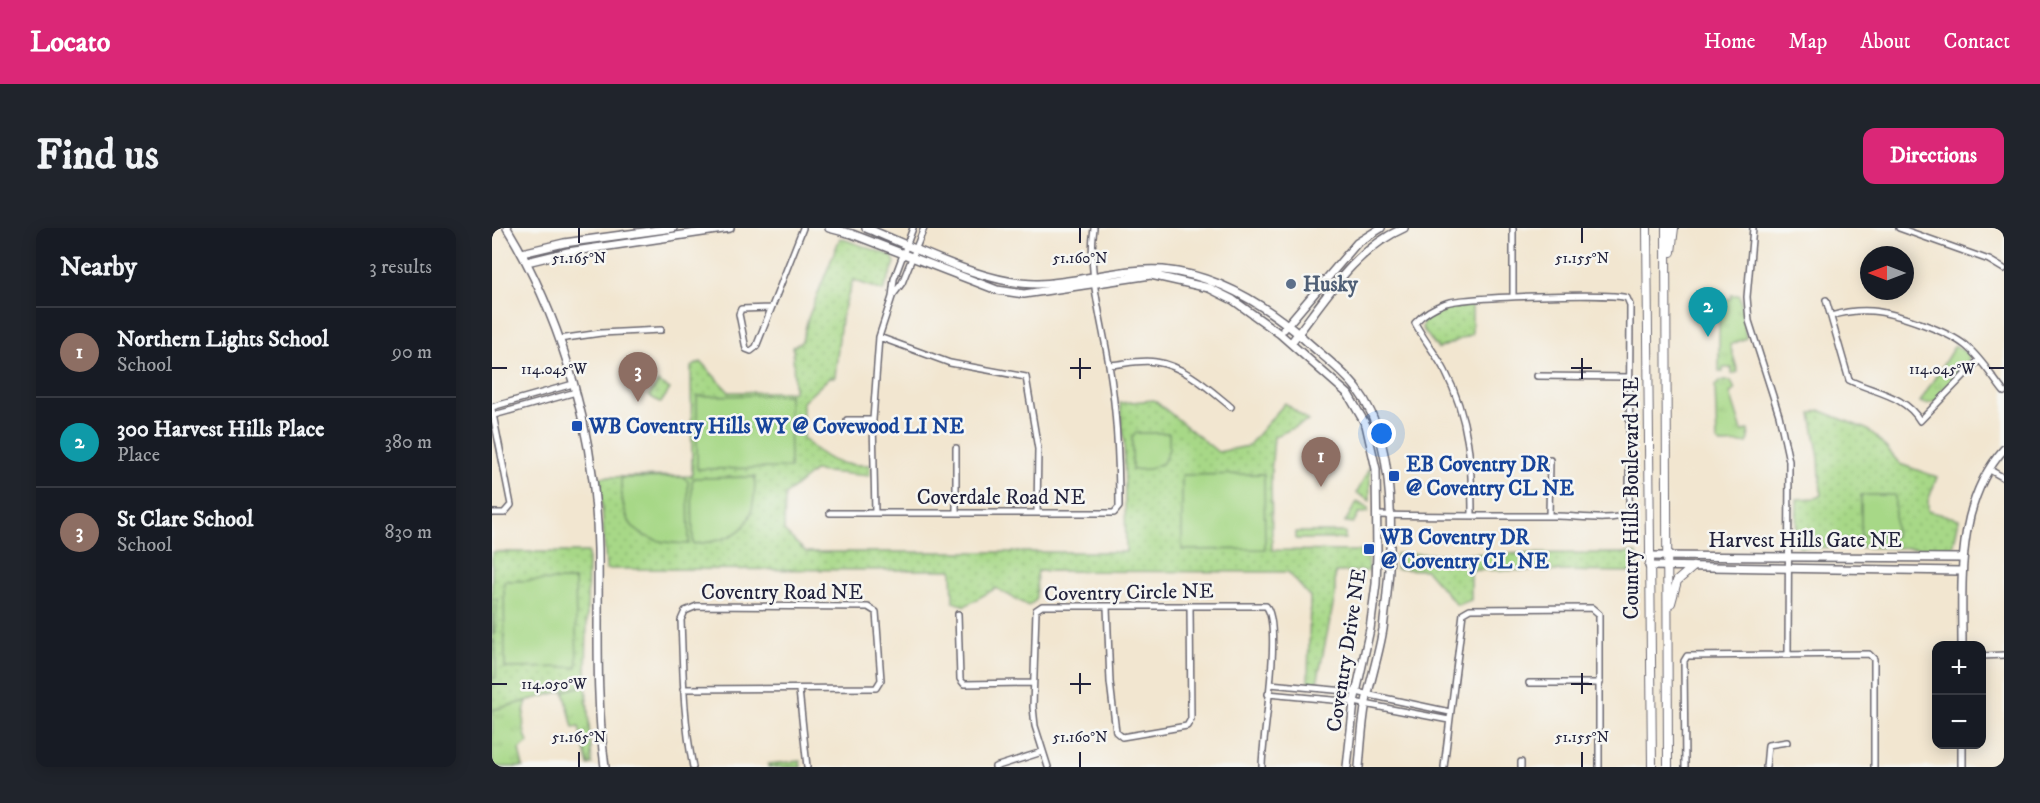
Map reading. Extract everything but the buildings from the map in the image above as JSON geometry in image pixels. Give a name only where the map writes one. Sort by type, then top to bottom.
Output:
[{"type":"main road","name":"Country Hills Boulevard NE","points":[[1647,228],[1651,767]]},
{"type":"main road","name":"Country Hills Boulevard NE","points":[[1666,228],[1668,767]]},
{"type":"main road","points":[[1666,280],[1674,228]]},
{"type":"main road","points":[[1668,619],[1677,581],[1693,567]]},
{"type":"street","points":[[507,228],[527,262],[559,339],[576,392],[595,492],[598,548],[598,672],[605,767]]},
{"type":"street","points":[[522,253],[564,243],[674,228],[676,237]]},
{"type":"street","points":[[527,262],[568,252],[676,237],[685,231],[729,228]]},
{"type":"street","points":[[771,308],[741,309],[739,314],[746,349],[751,351],[756,347],[803,228]]},
{"type":"street","name":"Coventry Drive NE","points":[[832,228],[997,290],[1024,294],[1161,270],[1198,275],[1238,293],[1288,326],[1357,388],[1376,420],[1388,469],[1389,515],[1388,584],[1384,620],[1367,700],[1359,767]]},
{"type":"street","name":"Coventry Drive NE","points":[[866,228],[999,281],[1039,284],[1151,276],[1209,288],[1233,300],[1280,334],[1348,394],[1366,425],[1376,469],[1377,515],[1376,584],[1370,629],[1354,702],[1347,767]]},
{"type":"street","points":[[875,513],[873,420],[879,337],[892,297],[894,279],[913,228]]},
{"type":"street","points":[[892,297],[903,283],[924,228]]},
{"type":"street","name":"Coverdale Road NE","points":[[830,513],[1114,513],[1119,507],[1119,447],[1091,248],[1094,228]]},
{"type":"street","points":[[1280,334],[1323,280],[1357,243],[1382,228]]},
{"type":"street","points":[[1291,343],[1344,273],[1370,248],[1404,228]]},
{"type":"street","points":[[1513,228],[1513,297]]},
{"type":"street","points":[[1753,228],[1747,297],[1749,321],[1779,415],[1789,461],[1788,654]]},
{"type":"street","points":[[1899,228],[1989,260],[2004,269]]},
{"type":"street","points":[[564,243],[568,252]]},
{"type":"street","points":[[1323,280],[1334,287]]},
{"type":"street","points":[[1233,300],[1238,293]]},
{"type":"street","points":[[1377,515],[1472,516],[1549,516],[1620,517],[1629,514],[1630,305],[1627,298],[1476,297],[1447,303],[1422,315],[1415,323],[1445,369],[1463,416],[1472,467],[1472,516]]},
{"type":"street","points":[[1826,300],[1849,380],[1900,400],[1912,408],[1920,421],[1980,360]]},
{"type":"street","points":[[1831,316],[1850,311],[1889,314],[1952,338],[1966,345],[2004,392]]},
{"type":"street","points":[[559,339],[601,333],[662,330]]},
{"type":"street","points":[[879,337],[950,363],[1026,377],[1038,449],[1037,513]]},
{"type":"street","points":[[1109,365],[1155,361],[1171,366],[1198,380],[1231,407]]},
{"type":"street","points":[[1537,376],[1629,377]]},
{"type":"street","points":[[493,410],[573,384]]},
{"type":"street","points":[[493,410],[576,392]]},
{"type":"street","points":[[492,513],[504,513],[511,504],[493,410]]},
{"type":"street","points":[[847,420],[873,420]]},
{"type":"street","points":[[956,448],[956,513]]},
{"type":"street","points":[[1962,641],[1961,571],[1970,516],[1990,470],[2004,449]]},
{"type":"street","points":[[1549,516],[1550,460]]},
{"type":"street","points":[[1990,470],[2004,478]]},
{"type":"street","name":"Harvest Hills Gate NE","points":[[1649,556],[1962,558]]},
{"type":"street","name":"Harvest Hills Gate NE","points":[[1649,566],[1961,571]]},
{"type":"street","name":"Coventry Circle NE","points":[[1048,767],[1035,726],[1032,683],[1036,610],[1042,606],[1266,606],[1271,612],[1273,638],[1262,767]]},
{"type":"street","name":"Coventry Road NE","points":[[693,767],[686,734],[683,689],[681,620],[685,610],[691,607],[872,608],[876,612],[881,680],[879,686],[873,689],[799,690]]},
{"type":"street","points":[[1107,607],[1112,702],[1116,732],[1122,737],[1187,726],[1191,719],[1190,607]]},
{"type":"street","points":[[1444,767],[1459,626],[1463,613],[1470,609],[1592,608],[1599,614],[1599,767]]},
{"type":"street","points":[[958,614],[960,679],[964,684],[1032,683]]},
{"type":"street","points":[[1685,767],[1684,661],[1687,656],[1788,654],[1869,654],[1874,659],[1874,767]]},
{"type":"street","points":[[1986,656],[2004,654]]},
{"type":"street","points":[[1529,683],[1600,683]]},
{"type":"street","points":[[1269,684],[1356,692],[1367,700],[1449,720]]},
{"type":"street","points":[[683,689],[799,690],[807,767]]},
{"type":"street","points":[[1268,694],[1354,702],[1367,700],[1450,712]]},
{"type":"street","points":[[1766,767],[1768,744],[1787,742]]},
{"type":"street","points":[[1962,749],[1962,767]]},
{"type":"street","points":[[996,767],[1042,752]]},
{"type":"green space","points":[[840,238],[892,256],[895,263],[883,291],[853,280],[841,318],[835,377],[830,377],[803,402],[803,438],[811,446],[826,457],[840,463],[870,465],[870,476],[814,471],[785,495],[784,531],[806,552],[1126,552],[1124,444],[1120,403],[1154,400],[1218,452],[1248,446],[1285,403],[1308,421],[1274,437],[1271,473],[1272,550],[1368,552],[1369,571],[1335,572],[1335,596],[1317,683],[1308,682],[1310,597],[1288,572],[1037,571],[1036,600],[1028,606],[996,588],[965,606],[953,602],[952,570],[606,569],[600,477],[692,476],[691,367],[701,362],[729,392],[794,392],[793,347],[802,341],[808,318]]},
{"type":"green space","points":[[1731,295],[1740,295],[1746,338],[1730,345],[1738,372],[1732,374],[1732,368],[1723,368],[1723,372],[1719,372],[1719,304],[1717,304],[1717,299],[1731,299]]},
{"type":"green space","points":[[1472,304],[1472,334],[1438,349],[1422,328],[1424,320],[1447,309]]},
{"type":"green space","points":[[1955,345],[1969,355],[1968,366],[1934,402],[1926,404],[1920,402]]},
{"type":"green space","points":[[1720,381],[1731,381],[1735,390],[1730,393],[1742,431],[1748,430],[1747,443],[1721,444],[1717,441],[1715,386]]},
{"type":"green space","points":[[658,382],[670,389],[661,403],[649,396]]},
{"type":"green space","points":[[789,395],[790,468],[697,469],[697,396]]},
{"type":"green space","points":[[1819,410],[1866,429],[1876,436],[1900,464],[1937,477],[1928,501],[1928,511],[1959,519],[1953,548],[1800,547],[1796,540],[1797,499],[1816,498],[1821,495],[1819,458],[1811,414]]},
{"type":"green space","points":[[1136,433],[1169,433],[1169,449],[1163,463],[1149,469],[1132,470],[1132,437]]},
{"type":"green space","points":[[1370,466],[1370,501],[1357,493]]},
{"type":"green space","points":[[1264,474],[1265,549],[1182,550],[1182,475]]},
{"type":"green space","points":[[683,477],[688,481],[689,544],[657,540],[636,530],[624,510],[621,478]]},
{"type":"green space","points":[[755,477],[752,508],[749,519],[743,527],[735,534],[724,538],[693,544],[692,481],[695,478]]},
{"type":"green space","points":[[1861,495],[1895,495],[1895,536],[1861,536]]},
{"type":"green space","points":[[1357,502],[1368,508],[1368,512],[1359,514],[1353,523],[1345,522]]},
{"type":"green space","points":[[1296,532],[1345,532],[1345,539],[1296,539]]},
{"type":"green space","points":[[492,552],[588,552],[586,685],[492,710]]},
{"type":"green space","points":[[1637,553],[1638,572],[1471,570],[1471,600],[1457,605],[1426,570],[1396,569],[1396,554]]},
{"type":"green space","points":[[575,580],[577,667],[505,668],[504,581]]},
{"type":"green space","points":[[492,599],[497,599],[496,633],[494,635]]},
{"type":"green space","points":[[493,640],[496,644],[496,678],[492,678]]},
{"type":"green space","points":[[586,685],[592,764],[588,765],[579,727],[573,728],[564,691]]},
{"type":"green space","points":[[527,701],[523,722],[528,743],[519,750],[523,767],[492,767],[492,710]]},
{"type":"green space","points":[[800,761],[801,767],[768,767],[768,764]]},
{"type":"place","name":"Husky","points":[[1291,284]]},
{"type":"place","name":"300 Harvest Hills Place","points":[[1708,337]]},
{"type":"place","name":"St Clare School","points":[[638,402]]},
{"type":"place","name":"WB Coventry Hills WY @ Covewood LI NE","points":[[577,426]]},
{"type":"place","name":"EB Coventry DR @ Coventry CL NE","points":[[1394,476]]},
{"type":"place","name":"Northern Lights School","points":[[1321,487]]},
{"type":"place","name":"WB Coventry DR @ Coventry CL NE","points":[[1369,549]]}]
